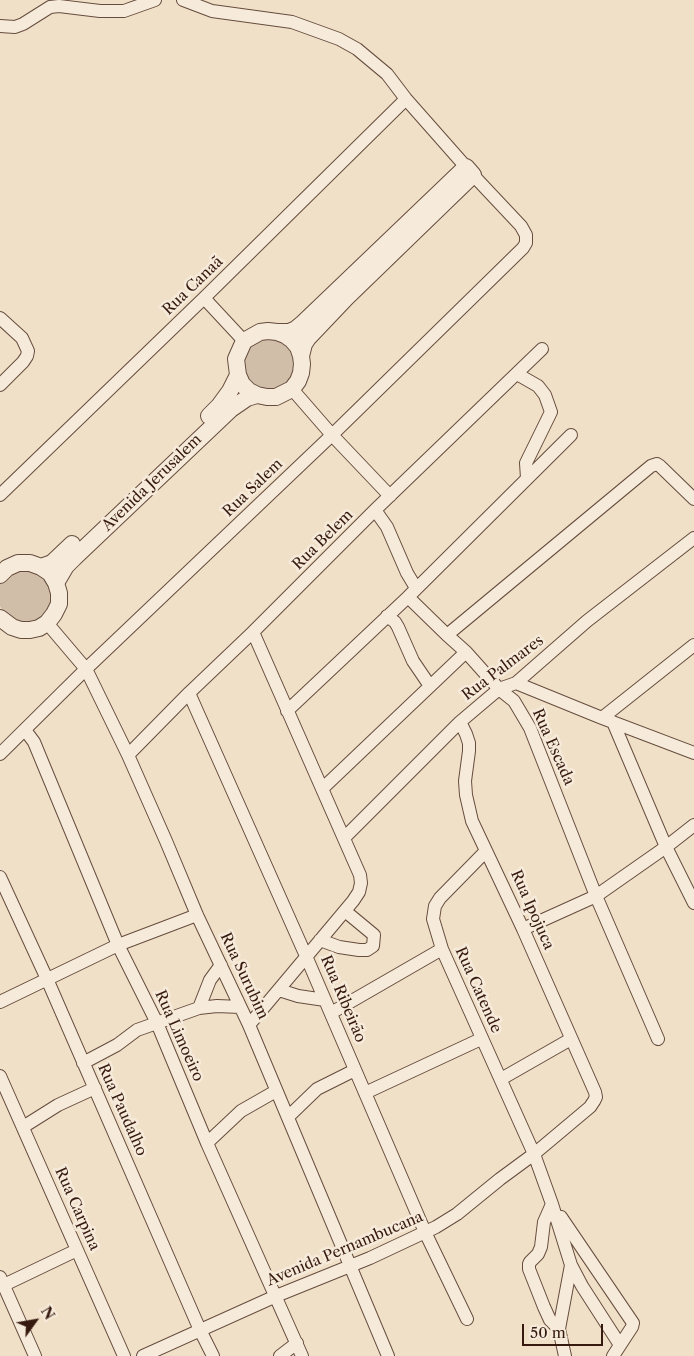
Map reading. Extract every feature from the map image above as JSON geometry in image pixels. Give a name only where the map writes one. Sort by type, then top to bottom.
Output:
[{"type":"street","points":[[0,26],[15,27],[50,7],[124,11],[155,0]]},
{"type":"street","points":[[183,0],[212,11],[292,22],[339,39],[357,49],[387,74],[406,100],[470,171]]},
{"type":"street","name":"Rua Canaã","points":[[0,495],[406,100]]},
{"type":"street","points":[[204,298],[244,341],[260,332],[289,332],[296,329],[470,171]]},
{"type":"street","points":[[301,356],[304,344],[308,338],[470,171]]},
{"type":"street","name":"Rua Salem","points":[[0,754],[86,669],[332,435],[523,248],[526,243],[526,235],[521,226],[470,171]]},
{"type":"street","points":[[0,318],[22,338],[28,351],[23,362],[0,385]]},
{"type":"street","points":[[277,332],[292,340],[298,347],[301,356],[301,372],[292,389],[332,435],[390,496]]},
{"type":"street","name":"Avenida Jerusalem","points":[[41,567],[52,563],[108,518],[186,444],[230,391],[238,375],[236,359],[244,341]]},
{"type":"street","name":"Rua Belem","points":[[128,754],[375,510],[542,349]]},
{"type":"street","points":[[517,374],[538,386],[546,395],[551,412],[526,463],[527,478]]},
{"type":"street","points":[[238,375],[242,384],[249,391],[257,395]]},
{"type":"street","name":"Avenida Jerusalem","points":[[186,444],[247,398],[257,395],[276,397],[292,389]]},
{"type":"street","points":[[287,711],[388,616],[571,435]]},
{"type":"street","points":[[447,635],[651,466],[657,464],[660,466],[694,499]]},
{"type":"street","name":"Rua Escada","points":[[375,510],[387,527],[407,573],[412,592],[447,635],[466,652],[499,689],[514,701],[530,728],[596,896],[658,1039]]},
{"type":"street","name":"Avenida Jerusalem","points":[[56,582],[66,566],[108,518]]},
{"type":"street","name":"Rua Palmares","points":[[344,838],[460,722],[499,689],[516,683],[587,621],[694,538]]},
{"type":"street","points":[[0,575],[7,568],[18,564],[30,563],[50,573],[56,582],[59,593],[58,604],[54,614],[47,623],[39,628],[21,630],[4,626]]},
{"type":"street","points":[[388,616],[395,622],[413,661],[430,686]]},
{"type":"street","name":"Rua Surubim","points":[[47,623],[86,669],[128,754],[197,915],[249,1025],[388,1356]]},
{"type":"street","points":[[249,1025],[353,901],[361,883],[360,875],[253,632]]},
{"type":"street","points":[[607,720],[694,645]]},
{"type":"street","points":[[322,788],[466,652]]},
{"type":"street","points":[[516,683],[694,753]]},
{"type":"street","name":"Rua Ribeirão","points":[[189,692],[331,1012],[425,1232],[467,1319]]},
{"type":"street","points":[[607,720],[694,903]]},
{"type":"street","name":"Rua Ipojuca","points":[[460,722],[469,743],[465,781],[472,821],[523,929],[595,1092],[596,1097],[590,1107]]},
{"type":"street","name":"Rua Limoeiro","points":[[25,730],[34,742],[118,946],[157,1023],[207,1143],[302,1356]]},
{"type":"street","points":[[523,929],[596,896],[694,825]]},
{"type":"street","name":"Rua Catende","points":[[486,851],[440,898],[435,906],[433,919],[442,949],[534,1154],[552,1204]]},
{"type":"street","name":"Rua Paudalho","points":[[0,877],[47,979],[213,1356]]},
{"type":"street","points":[[320,940],[359,950],[367,950],[373,946],[374,936],[345,911]]},
{"type":"street","points":[[0,1002],[118,946],[197,915]]},
{"type":"street","points":[[331,1012],[442,949]]},
{"type":"street","points":[[199,1008],[210,980],[221,965]]},
{"type":"street","points":[[279,990],[298,996],[325,1000]]},
{"type":"street","points":[[83,1063],[118,1045],[137,1030],[199,1008],[217,1006],[240,1007]]},
{"type":"street","points":[[365,1093],[481,1039]]},
{"type":"street","points":[[501,1079],[571,1039]]},
{"type":"street","points":[[288,1117],[318,1089],[355,1070]]},
{"type":"street","name":"Rua Carpina","points":[[0,1076],[124,1356]]},
{"type":"street","points":[[23,1127],[58,1106],[95,1088]]},
{"type":"street","points":[[207,1143],[242,1111],[276,1091]]},
{"type":"street","name":"Avenida Pernambucana","points":[[143,1356],[436,1227],[456,1214],[534,1154],[590,1107]]},
{"type":"street","points":[[552,1204],[621,1307],[631,1318],[632,1327],[617,1350],[572,1265],[552,1204]]},
{"type":"street","points":[[552,1204],[544,1222],[541,1247],[538,1254],[530,1262],[529,1269],[550,1320],[559,1329]]},
{"type":"street","points":[[35,1356],[2,1281],[77,1250]]},
{"type":"street","points":[[565,1356],[559,1329],[572,1265]]},
{"type":"street","points":[[280,1356],[297,1343]]},
{"type":"shaded area","points":[[274,333],[298,358],[289,383],[272,390],[263,389],[254,385],[243,370],[243,351],[248,343]]},
{"type":"shaded area","points":[[38,569],[54,591],[50,609],[36,621],[18,622],[3,612],[0,606],[0,583],[11,570]]}]
